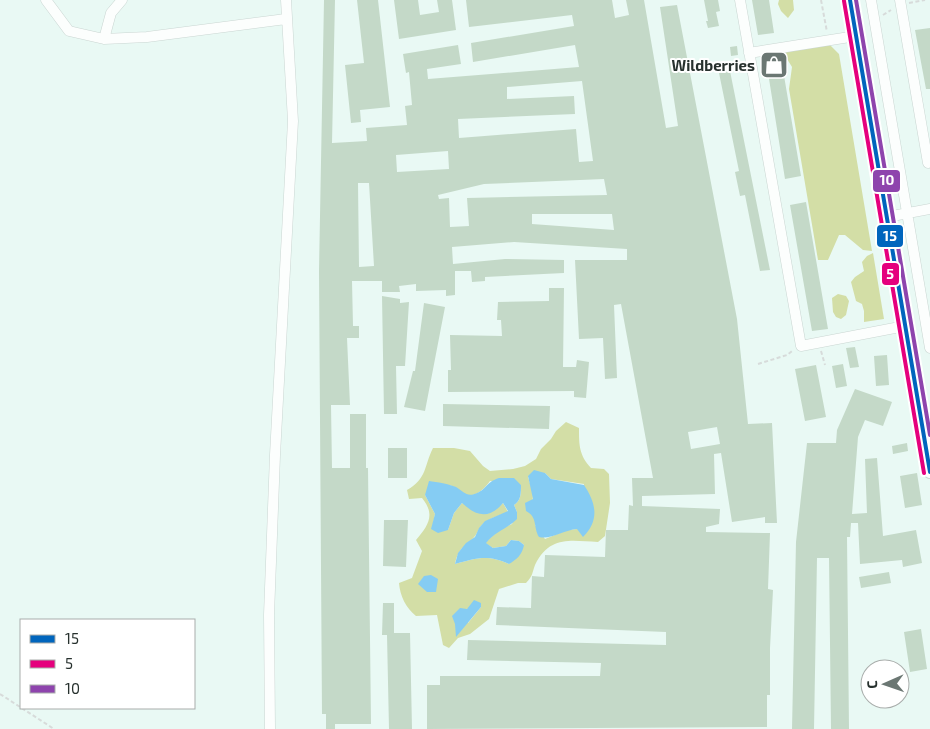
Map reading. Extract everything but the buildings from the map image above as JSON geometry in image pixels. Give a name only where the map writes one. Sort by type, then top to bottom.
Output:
[{"type":"main road","points":[[850,0],[930,472]]},
{"type":"lane","points":[[46,0],[69,31],[104,39],[147,37],[286,19]]},
{"type":"lane","points":[[104,39],[111,13],[122,0]]},
{"type":"lane","points":[[270,729],[269,615],[273,502],[293,121],[286,0]]},
{"type":"lane","points":[[740,0],[801,346],[905,326]]},
{"type":"lane","points":[[871,0],[930,348]]},
{"type":"lane","points":[[900,0],[929,167]]},
{"type":"lane","points":[[749,54],[856,36]]},
{"type":"lane","points":[[887,217],[930,209]]},
{"type":"path","points":[[822,0],[829,40]]},
{"type":"path","points":[[819,342],[825,366]]},
{"type":"path","points":[[758,364],[787,355],[801,346]]},
{"type":"path","points":[[0,694],[20,707]]},
{"type":"path","points":[[23,709],[54,729]]},
{"type":"green space","points":[[779,0],[793,0],[794,10],[788,18],[781,11],[778,4]]},
{"type":"green space","points":[[829,44],[839,54],[872,251],[863,250],[845,235],[839,235],[828,260],[818,260],[789,89],[792,67],[784,54],[789,50]]},
{"type":"green space","points":[[873,253],[884,319],[864,322],[862,304],[856,301],[851,282],[864,271],[862,262]]},
{"type":"green space","points":[[838,294],[846,296],[849,301],[846,315],[841,319],[836,317],[833,312],[832,298]]},
{"type":"green space","points":[[566,422],[579,428],[580,450],[584,459],[591,468],[604,469],[609,474],[610,503],[605,536],[598,542],[570,541],[554,544],[541,555],[526,583],[518,583],[499,589],[489,619],[470,634],[458,638],[449,648],[443,645],[437,615],[416,616],[406,605],[401,593],[399,583],[412,578],[422,551],[416,540],[429,520],[429,510],[422,498],[409,499],[407,490],[422,477],[433,448],[454,448],[470,451],[490,471],[513,469],[525,466],[536,459],[541,449]],"holes":[[[545,473],[551,479],[584,484],[577,529],[567,530],[545,539],[535,525],[536,519],[532,514],[533,493],[528,477]],[[490,481],[521,485],[519,499],[514,505],[517,512],[512,524],[500,529],[485,543],[493,548],[506,546],[511,540],[519,541],[524,545],[509,564],[488,558],[455,564],[461,550],[472,540],[483,524],[492,518],[508,512],[503,503],[487,514],[462,503],[454,513],[448,530],[432,529],[435,514],[425,495],[444,485],[452,486],[468,495],[482,490]],[[481,607],[468,623],[466,609]]]},
{"type":"water","points":[[534,470],[545,473],[551,479],[584,485],[591,498],[594,518],[583,537],[577,529],[544,538],[539,537],[534,519],[526,511],[525,503],[533,499],[528,476]]},
{"type":"water","points":[[499,478],[514,478],[521,485],[521,494],[514,505],[517,519],[486,543],[493,548],[506,546],[511,540],[519,541],[524,545],[522,551],[509,564],[495,559],[482,558],[455,564],[458,553],[466,543],[475,537],[485,521],[508,511],[503,503],[493,512],[482,514],[472,511],[462,503],[454,513],[448,530],[438,533],[431,529],[435,514],[425,495],[429,481],[456,487],[470,495],[480,491],[491,481]]},
{"type":"water","points":[[431,575],[438,579],[436,592],[427,592],[418,584],[424,576]]},
{"type":"water","points":[[474,600],[481,603],[481,607],[456,637],[452,616],[460,608],[467,609]]},
{"type":"transit line","name":"15","points":[[850,0],[930,472]]},
{"type":"transit line","name":"10","points":[[856,0],[930,435]]},
{"type":"transit line","name":"5","points":[[844,1],[924,473]]},
{"type":"place","name":"Wildberries","points":[[774,65]]}]
